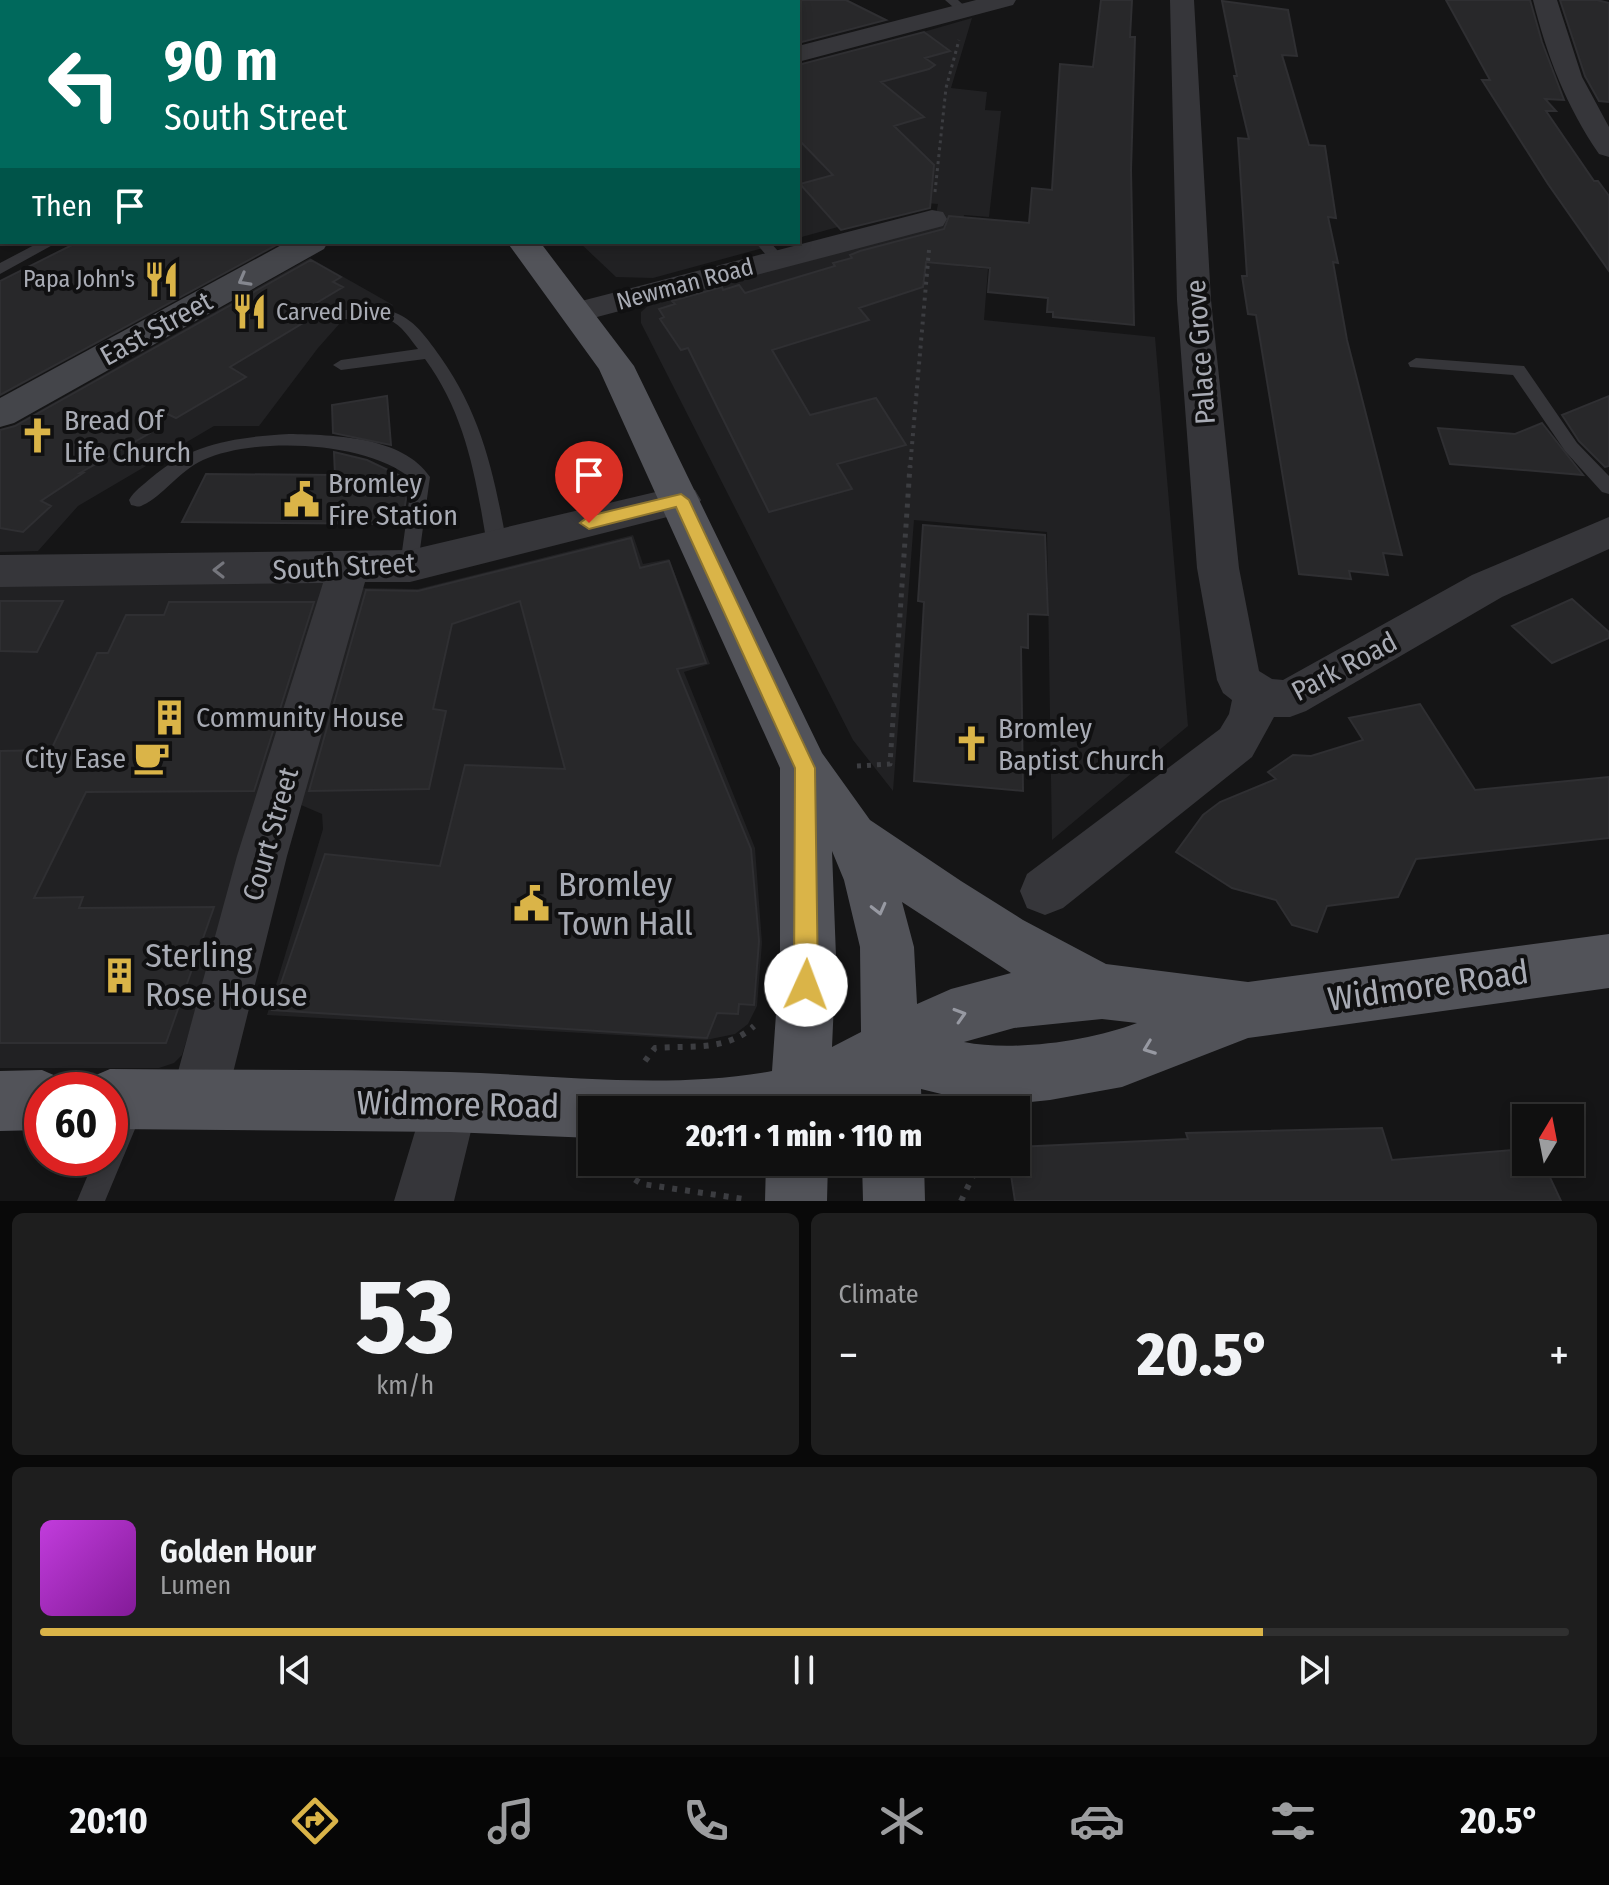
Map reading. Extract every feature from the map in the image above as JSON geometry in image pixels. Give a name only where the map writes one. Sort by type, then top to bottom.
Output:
[{"type":"main road","points":[[503,244],[529,251],[616,366],[805,768],[852,836],[874,890],[887,947],[892,1096]]},
{"type":"main road","points":[[799,1096],[808,957],[805,768]]},
{"type":"main road","points":[[852,836],[994,935],[1046,965],[1102,991]]},
{"type":"main road","name":"Widmore Road","points":[[890,1050],[978,1074],[1003,1076],[1050,1071],[1122,1058],[1248,1010],[1609,961]]},
{"type":"main road","name":"Widmore Road","points":[[811,1096],[951,1017],[1014,1000],[1102,991],[1248,1010]]},
{"type":"main road","name":"Widmore Road","points":[[128,1098],[450,1102],[578,1108]]},
{"type":"main road","points":[[0,1101],[24,1100]]},
{"type":"main road","points":[[796,1201],[797,1176]]},
{"type":"main road","points":[[893,1176],[894,1201]]},
{"type":"street","points":[[800,53],[962,7],[1004,0]]},
{"type":"street","name":"Palace Grove","points":[[1182,0],[1194,300],[1218,568],[1239,680],[1256,694]]},
{"type":"street","points":[[1545,0],[1559,52],[1596,111],[1609,148]]},
{"type":"street","name":"Newman Road","points":[[578,312],[770,251],[932,219]]},
{"type":"street","name":"East Street","points":[[0,414],[308,244]]},
{"type":"street","name":"South Street","points":[[0,571],[410,566],[681,500]]},
{"type":"street","name":"Park Road","points":[[1045,891],[1236,743],[1251,719],[1256,694],[1273,700],[1290,698],[1487,586],[1609,532]]},
{"type":"street","name":"Court Street","points":[[198,1101],[262,856],[348,569]]},
{"type":"street","points":[[424,1201],[450,1102]]},
{"type":"lane","points":[[0,269],[47,244]]},
{"type":"lane","points":[[345,315],[385,312],[398,317],[411,328],[445,372],[466,409],[477,437],[497,545]]},
{"type":"lane","points":[[341,365],[429,353]]},
{"type":"lane","points":[[1416,363],[1518,370],[1571,447],[1609,487]]},
{"type":"lane","points":[[138,500],[165,475],[208,451],[267,442],[370,447],[412,466],[421,477],[410,566]]},
{"type":"lane","points":[[91,1201],[101,1176]]},
{"type":"path","points":[[805,768],[890,764],[906,519],[932,219],[946,88],[962,7]]},
{"type":"path","points":[[641,1069],[655,1048],[709,1048],[729,1043],[748,1032],[761,1018]]},
{"type":"path","points":[[633,1176],[647,1186],[728,1193],[749,1201]]},
{"type":"path","points":[[961,1201],[973,1176]]},
{"type":"shaded area","points":[[972,18],[951,88],[987,92],[985,110],[1001,111],[989,217],[964,215],[958,266],[988,269],[984,320],[1155,337],[1188,726],[1052,840],[1047,532],[914,520],[893,791],[853,740],[641,323],[641,312],[652,302],[934,225],[938,204],[925,203],[800,237],[800,67]]},
{"type":"shaded area","points":[[581,244],[778,244],[653,278],[616,277]]},
{"type":"shaded area","points":[[310,258],[393,305],[389,309],[349,313],[318,348],[259,426],[214,426],[78,506],[38,551],[0,552],[0,433]]},
{"type":"shaded area","points":[[633,535],[643,564],[669,559],[710,664],[684,672],[755,848],[762,943],[757,1006],[748,1024],[735,1034],[706,1040],[267,1015],[323,829],[322,814],[301,805],[358,588],[418,589]]},
{"type":"shaded area","points":[[322,578],[327,585],[182,1055],[174,1063],[159,1068],[0,1068],[0,586]]},
{"type":"building","points":[[800,0],[846,0],[886,20],[800,42]]},
{"type":"building","points":[[1101,0],[1132,0],[1130,37],[1135,37],[1131,170],[1134,325],[1053,317],[1053,312],[1047,312],[1048,298],[988,292],[990,268],[926,262],[923,287],[859,308],[869,320],[772,350],[810,415],[876,398],[906,445],[837,464],[852,489],[769,512],[688,348],[681,350],[660,319],[664,317],[659,309],[675,304],[672,301],[722,287],[723,290],[739,285],[745,293],[835,266],[833,263],[852,258],[850,255],[860,251],[944,229],[949,216],[1029,223],[1032,188],[1052,190],[1060,64],[1093,67]]},
{"type":"building","points":[[1446,0],[1530,0],[1564,100],[1545,99],[1556,111],[1546,111],[1594,181],[1598,181],[1609,196],[1609,271],[1548,184],[1482,80],[1490,80]]},
{"type":"building","points":[[1560,0],[1609,3],[1609,102],[1599,101],[1585,76]]},
{"type":"building","points":[[1222,1],[1288,10],[1297,56],[1282,55],[1309,145],[1325,146],[1336,218],[1328,217],[1338,263],[1333,262],[1347,340],[1402,555],[1383,553],[1388,575],[1349,571],[1351,579],[1299,574],[1256,315],[1248,314],[1242,276],[1247,276],[1238,138],[1249,139],[1234,76],[1237,76]]},
{"type":"building","points":[[924,32],[950,51],[925,58],[935,65],[929,69],[881,82],[924,117],[894,126],[934,165],[930,208],[841,230],[800,184],[833,175],[800,141],[800,64]]},
{"type":"building","points":[[74,244],[278,244],[0,395],[0,281]]},
{"type":"building","points":[[311,260],[341,277],[333,282],[343,287],[298,314],[308,320],[230,367],[246,377],[176,418],[161,411],[150,433],[80,473],[83,473],[41,501],[51,506],[23,532],[0,528],[0,430],[15,426]]},
{"type":"building","points":[[387,396],[391,445],[333,433],[332,405]]},
{"type":"building","points":[[1609,396],[1609,466],[1605,467],[1579,441],[1562,415]]},
{"type":"building","points":[[1542,423],[1583,475],[1450,464],[1438,428],[1515,434]]},
{"type":"building","name":"Bromley Fire Station","points":[[334,452],[367,460],[409,480],[402,524],[182,522],[206,474],[335,475]]},
{"type":"building","points":[[923,525],[1045,535],[1048,615],[1028,614],[1028,648],[1021,647],[1023,791],[914,781],[924,602],[918,601]]},
{"type":"building","points":[[631,538],[640,568],[669,561],[706,663],[677,669],[751,849],[759,941],[754,1005],[739,1004],[738,1014],[717,1013],[707,1038],[272,1010],[325,854],[440,866],[465,765],[565,769],[520,601],[452,624],[433,709],[446,711],[429,789],[309,791],[366,590],[418,591]]},
{"type":"building","points":[[1572,599],[1609,632],[1609,638],[1552,663],[1512,626]]},
{"type":"building","points":[[0,601],[63,601],[37,652],[0,651]]},
{"type":"building","points":[[169,602],[314,602],[254,791],[86,792],[34,898],[83,897],[79,908],[214,907],[166,1043],[0,1043],[0,751],[51,750],[97,653],[108,653],[126,615],[164,615]]},
{"type":"building","points":[[1420,704],[1475,790],[1609,777],[1609,838],[1416,859],[1398,897],[1327,906],[1317,932],[1292,925],[1276,900],[1232,888],[1176,852],[1203,815],[1220,802],[1276,779],[1268,772],[1293,755],[1311,756],[1363,740],[1349,718]]},
{"type":"building","points":[[1382,1128],[1392,1160],[1512,1150],[1512,1176],[1549,1176],[1561,1201],[1015,1201],[1011,1176],[1030,1176],[1030,1146],[1188,1139],[1186,1133]]},
{"type":"place","name":"Papa John's","points":[[161,279]]},
{"type":"place","name":"Carved Dive","points":[[250,312]]},
{"type":"place","name":"Bread Of Life Church","points":[[38,436]]},
{"type":"place","name":"Bromley Fire Station","points":[[302,499]]},
{"type":"place","name":"Community House","points":[[170,717]]},
{"type":"place","name":"Bromley Baptist Church","points":[[972,744]]},
{"type":"place","name":"City Ease","points":[[152,758]]},
{"type":"place","name":"Bromley Town Hall","points":[[532,904]]},
{"type":"place","name":"Sterling Rose House","points":[[119,975]]},
{"type":"route","points":[[589,523],[681,500],[805,768],[806,985]]}]
